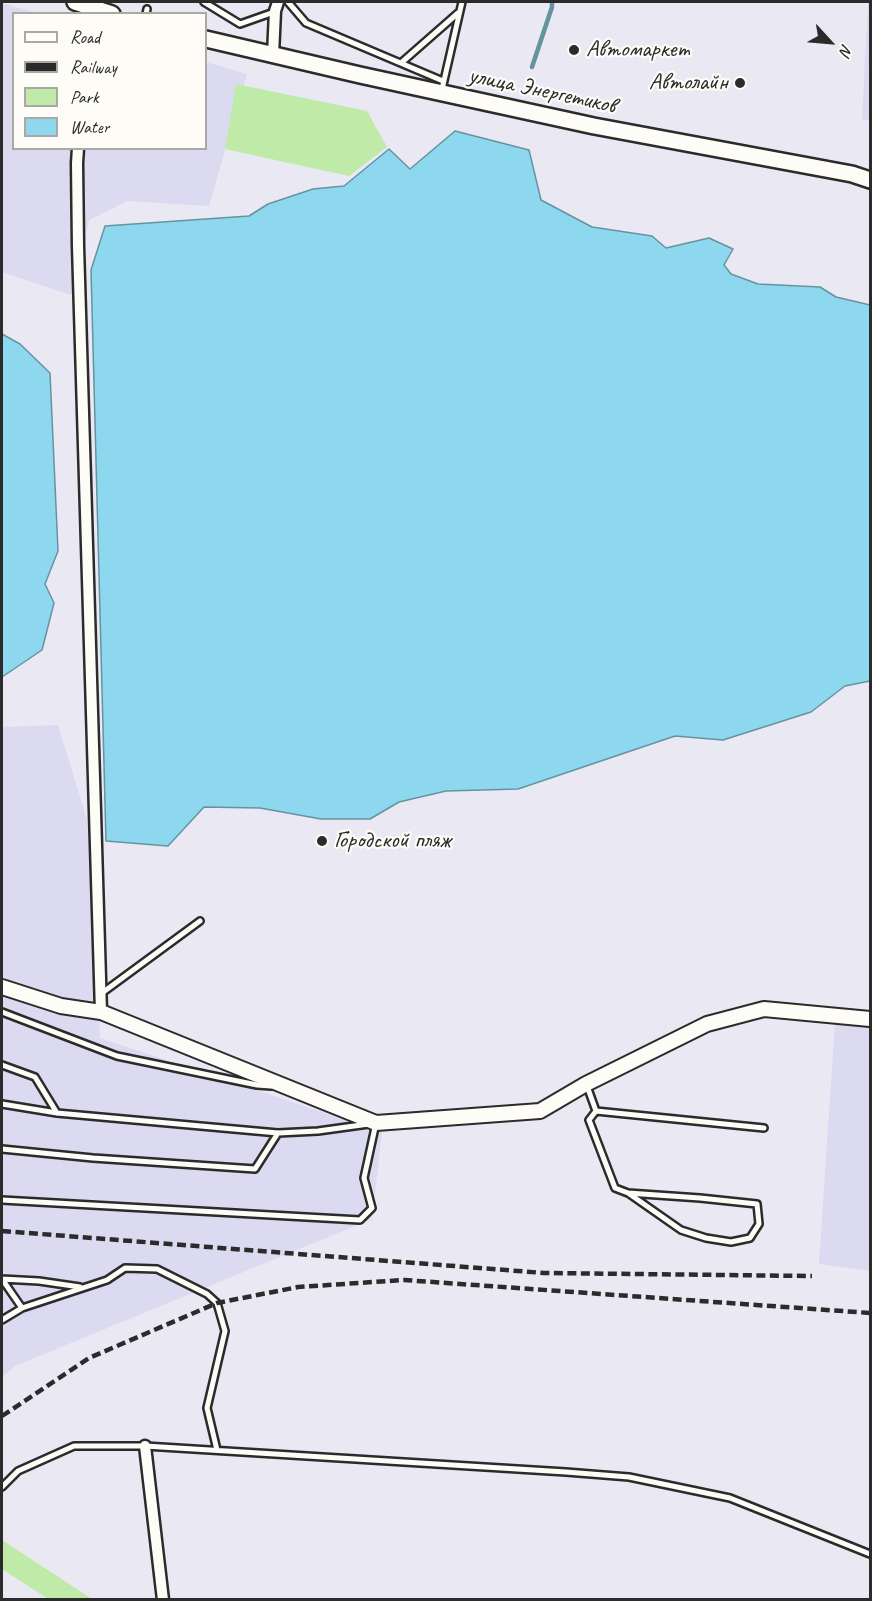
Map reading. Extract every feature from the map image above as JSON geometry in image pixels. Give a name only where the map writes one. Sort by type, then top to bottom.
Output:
[{"type":"main road","points":[[75,2],[106,12]]},
{"type":"main road","name":"улица Энергетиков","points":[[207,39],[273,55],[442,87],[594,126],[852,174],[870,180]]},
{"type":"street","points":[[273,55],[276,6]]},
{"type":"street","points":[[78,150],[78,246],[101,1012]]},
{"type":"street","points":[[2,987],[61,1006],[101,1012],[376,1123],[540,1111],[586,1084],[707,1024],[764,1009],[870,1019]]},
{"type":"street","points":[[145,1446],[164,1599]]},
{"type":"lane","points":[[204,2],[240,24],[276,6]]},
{"type":"lane","points":[[288,2],[306,23],[401,63],[442,87],[462,2]]},
{"type":"lane","points":[[401,63],[459,12]]},
{"type":"lane","points":[[101,994],[201,921]]},
{"type":"lane","points":[[2,1012],[117,1056],[257,1085],[286,1087]]},
{"type":"lane","points":[[2,1065],[34,1077],[57,1113]]},
{"type":"lane","points":[[586,1084],[596,1111]]},
{"type":"lane","points":[[2,1104],[57,1113],[278,1133],[318,1131],[376,1123],[364,1178],[372,1208],[360,1220],[2,1200]]},
{"type":"lane","points":[[596,1111],[764,1128]]},
{"type":"lane","points":[[596,1111],[589,1120],[615,1188],[628,1193],[681,1230],[706,1238],[731,1242],[750,1238],[759,1224],[757,1204],[628,1193]]},
{"type":"lane","points":[[2,1149],[93,1158],[255,1169],[278,1133]]},
{"type":"lane","points":[[2,1320],[22,1308],[107,1280],[125,1268],[157,1269],[207,1294],[217,1303],[225,1331],[207,1408],[217,1450]]},
{"type":"lane","points":[[2,1279],[39,1281],[84,1288]]},
{"type":"lane","points":[[2,1279],[22,1308]]},
{"type":"lane","points":[[2,1487],[18,1472],[74,1446],[145,1446],[566,1472],[629,1477],[730,1498],[870,1554]]},
{"type":"shaded area","points":[[868,2],[870,2],[870,120],[862,119]]},
{"type":"shaded area","points":[[2,3],[34,12],[12,12],[12,150],[207,150],[207,62],[247,74],[209,206],[127,201],[89,220],[71,295],[2,272]]},
{"type":"shaded area","points":[[58,725],[94,843],[100,1038],[382,1132],[372,1219],[15,1366],[2,1377],[2,727]]},
{"type":"shaded area","points":[[835,1022],[870,1025],[870,1271],[819,1264]]},
{"type":"green space","points":[[236,84],[367,111],[387,147],[349,176],[225,149]]},
{"type":"green space","points":[[2,1540],[92,1599],[48,1599],[2,1569]]},
{"type":"water","points":[[455,131],[529,150],[541,200],[592,227],[652,236],[666,248],[709,238],[733,249],[724,265],[731,274],[758,284],[820,287],[836,297],[870,305],[870,681],[845,686],[811,712],[723,740],[675,736],[518,789],[446,791],[399,802],[370,819],[321,819],[260,808],[204,807],[168,846],[106,841],[91,270],[105,226],[249,216],[268,204],[313,189],[344,186],[389,149],[410,169]]},
{"type":"water","points":[[2,334],[20,344],[50,373],[58,551],[45,584],[54,603],[42,650],[2,677]]},
{"type":"waterway","points":[[532,67],[552,2]]},
{"type":"railway","points":[[2,1231],[544,1273],[812,1276]]},
{"type":"railway","points":[[2,1416],[89,1358],[217,1303],[298,1287],[404,1280],[870,1313]]},
{"type":"place","name":"Автомаркет","points":[[574,50]]},
{"type":"place","name":"Автолайн","points":[[740,83]]},
{"type":"place","name":"Городской пляж","points":[[322,841]]}]
